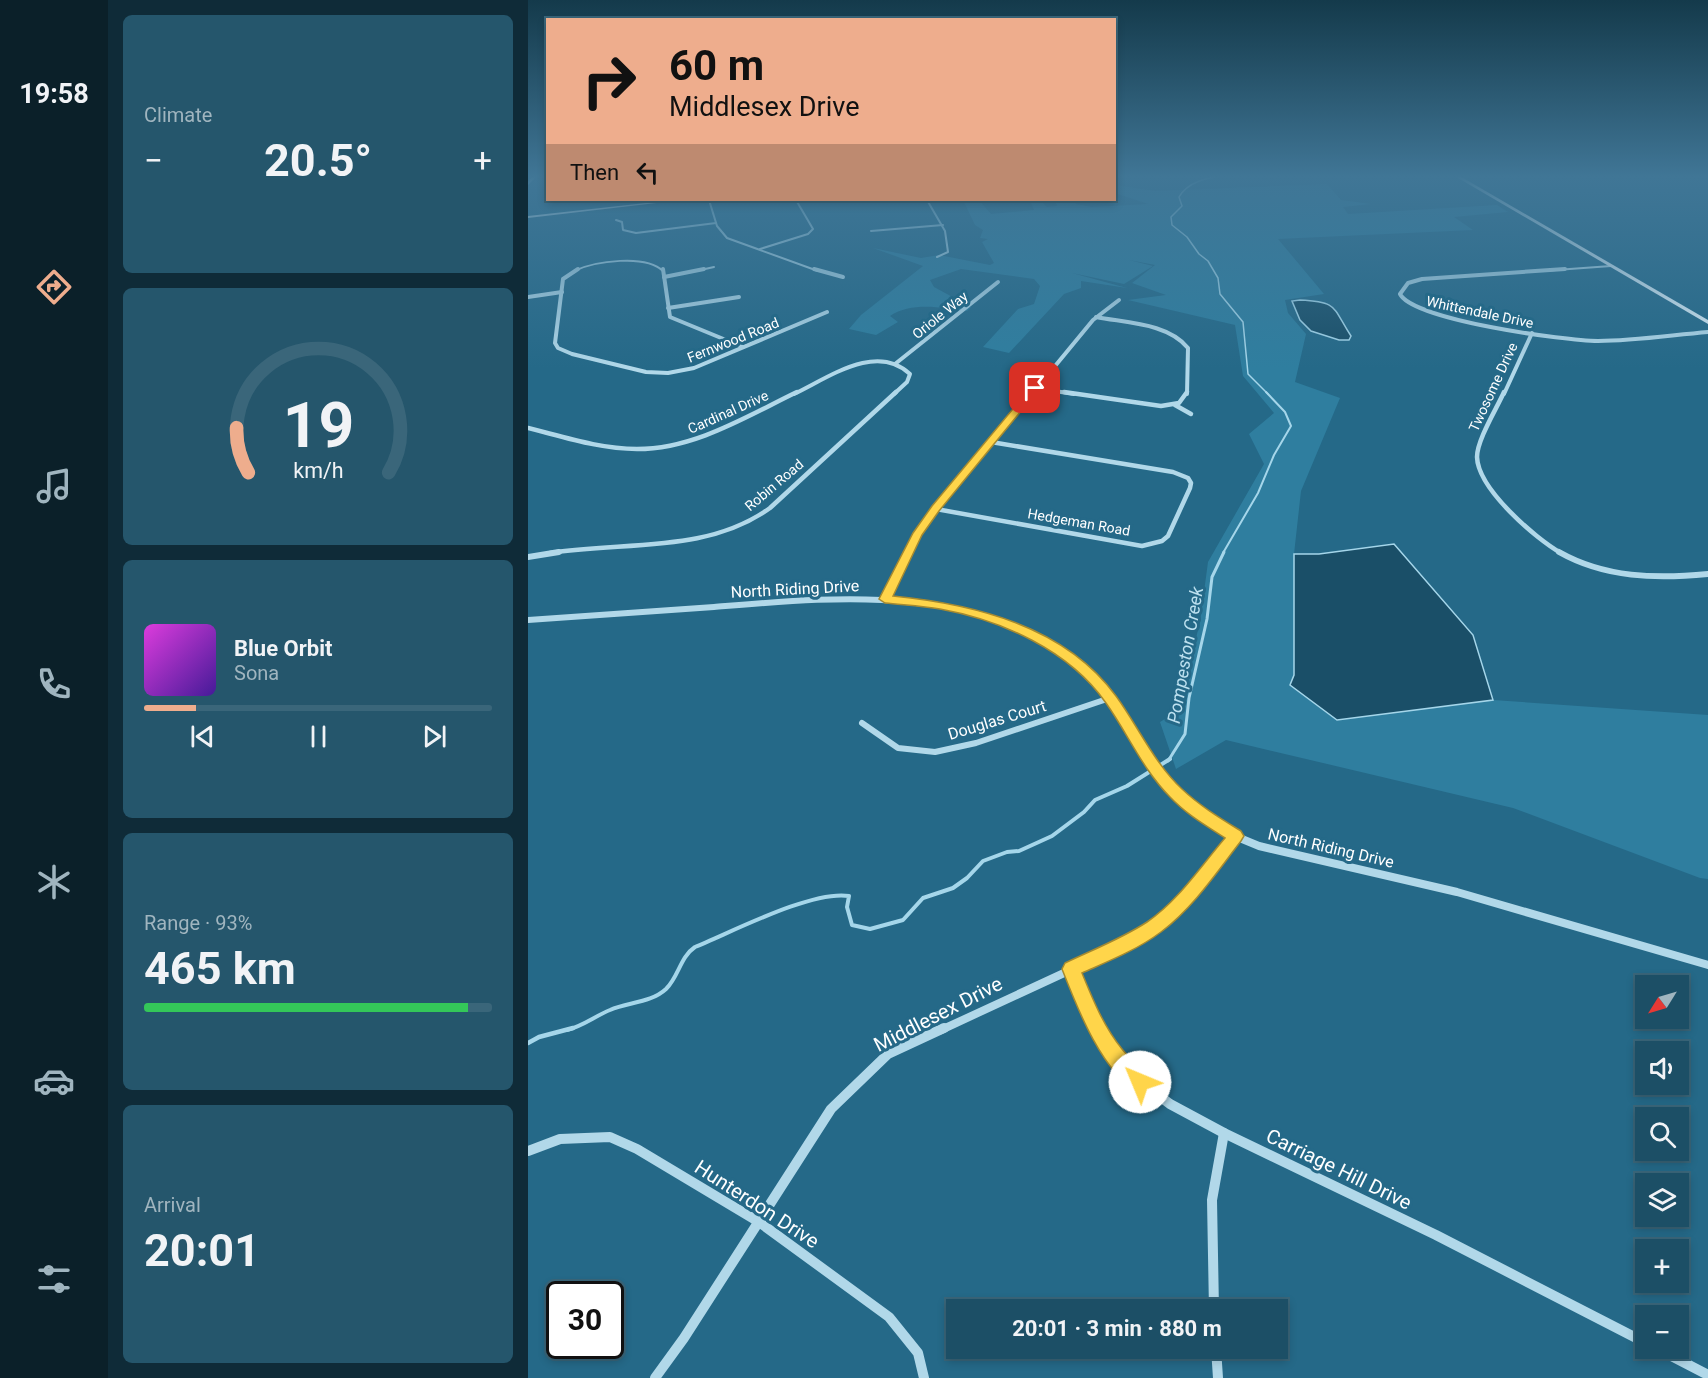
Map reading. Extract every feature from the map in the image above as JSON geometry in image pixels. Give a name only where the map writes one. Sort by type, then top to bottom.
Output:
[{"type":"main road","points":[[1565,239],[1708,322]]},
{"type":"street","points":[[730,239],[828,274],[843,277]]},
{"type":"street","points":[[759,250],[792,239]]},
{"type":"street","points":[[937,257],[946,254],[949,250],[948,239]]},
{"type":"street","points":[[528,297],[562,292],[563,279],[571,271],[614,262],[634,261],[657,265],[663,269],[669,315],[676,321],[743,347]]},
{"type":"street","name":"Whittendale Drive","points":[[1611,266],[1431,278],[1410,282],[1401,291],[1403,300],[1420,310],[1450,318],[1587,341],[1708,332]]},
{"type":"street","points":[[664,277],[714,267]]},
{"type":"street","name":"Oriole Way","points":[[894,364],[998,282]]},
{"type":"street","name":"Fernwood Road","points":[[562,292],[555,343],[558,348],[572,354],[646,372],[668,373],[694,368],[827,312]]},
{"type":"street","points":[[668,308],[739,297]]},
{"type":"street","points":[[885,599],[917,535],[936,509],[1096,317],[1119,300]]},
{"type":"street","points":[[1035,388],[1161,406],[1182,402],[1187,395],[1188,348],[1185,342],[1161,331],[1096,317]]},
{"type":"street","name":"Twosome Drive","points":[[1532,333],[1478,449],[1477,464],[1484,479],[1530,531],[1552,548],[1580,562],[1612,572],[1647,577],[1708,574]]},
{"type":"street","name":"Cardinal Drive","points":[[528,428],[616,449],[657,449],[707,435],[861,362],[874,360],[894,364]]},
{"type":"street","name":"Robin Road","points":[[528,557],[576,549],[697,540],[727,532],[752,521],[770,508],[907,382],[910,374],[894,364]]},
{"type":"street","points":[[1175,405],[1191,414]]},
{"type":"street","name":"Hedgeman Road","points":[[936,509],[1142,546],[1153,544],[1168,536],[1190,488],[1191,483],[1188,478],[1173,472],[991,442]]},
{"type":"street","name":"North Riding Drive","points":[[528,620],[756,604],[885,599],[940,605],[972,612],[1024,630],[1068,657],[1090,675],[1110,698],[1149,759],[1174,792],[1196,812],[1236,836],[1285,854],[1352,866],[1516,908],[1708,965]]},
{"type":"street","name":"Douglas Court","points":[[862,723],[898,748],[935,752],[976,743],[1110,698]]},
{"type":"street","name":"Middlesex Drive","points":[[655,1378],[831,1109],[864,1075],[888,1054],[1131,942],[1155,926],[1186,897],[1236,836]]},
{"type":"street","name":"Carriage Hill Drive","points":[[1071,969],[1091,1017],[1116,1056],[1140,1082],[1170,1104],[1224,1133],[1436,1235],[1635,1337]]},
{"type":"street","points":[[1213,1299],[1209,1215],[1214,1168],[1224,1133]]},
{"type":"street","name":"Hunterdon Drive","points":[[528,1151],[560,1139],[609,1137],[637,1149],[759,1222],[889,1317],[918,1353],[924,1378]]},
{"type":"street","points":[[1217,1359],[1218,1378]]},
{"type":"street","points":[[1677,1359],[1708,1375]]},
{"type":"shaded area","points":[[987,239],[1278,239],[1324,294],[1285,300],[1288,313],[1306,334],[1295,382],[1340,398],[1301,491],[1294,554],[1294,675],[1290,685],[1337,720],[1493,700],[1708,715],[1708,879],[1513,808],[1226,740],[1176,769],[1160,722],[1178,711],[1200,622],[1208,562],[1264,464],[1249,434],[1274,413],[1243,376],[1235,325],[1128,300],[1166,295],[1132,283],[1155,265],[1129,260],[1153,266],[1124,284],[1072,273],[1127,288],[1081,281],[1081,288],[1064,294],[1009,353],[983,347],[1018,309],[1034,304],[1040,286],[1034,279],[961,269],[930,280],[934,287],[971,307],[967,311],[938,307],[908,308],[890,316],[898,322],[876,335],[849,329],[861,315],[923,266],[873,248],[921,258],[939,255],[990,265],[994,263],[982,242]]},
{"type":"shaded area","points":[[1292,301],[1322,302],[1333,308],[1351,336],[1349,340],[1339,340],[1311,331],[1300,320]]},
{"type":"shaded area","points":[[1394,544],[1473,635],[1493,700],[1337,720],[1290,685],[1294,675],[1294,554],[1319,554]]},
{"type":"waterway","name":"Pompeston Creek","points":[[1189,239],[1199,254],[1208,261],[1218,278],[1220,294],[1243,322],[1248,374],[1266,392]]},
{"type":"waterway","name":"Pompeston Creek","points":[[1223,553],[1258,493],[1274,455],[1291,426],[1285,412],[1266,392]]},
{"type":"waterway","name":"Pompeston Creek","points":[[1169,760],[1185,734],[1189,698],[1207,619],[1212,577],[1224,552]]},
{"type":"waterway","name":"Pompeston Creek","points":[[571,1028],[610,1010],[660,994],[670,984],[686,956],[695,947],[772,914],[815,899],[849,896],[847,907],[852,925],[870,929],[903,920],[923,898],[953,888],[967,878],[983,861],[1007,852],[1019,851],[1052,836],[1084,812],[1095,800],[1127,786],[1169,760]]},
{"type":"waterway","name":"Pompeston Creek","points":[[528,1043],[539,1037],[571,1028]]},
{"type":"waterway","name":"Pompeston Creek","points":[[567,1030],[571,1028]]},
{"type":"route","points":[[1035,388],[917,535],[885,599],[940,605],[1001,621],[1024,630],[1068,657],[1090,675],[1110,698],[1149,759],[1174,792],[1196,812],[1236,836],[1186,897],[1155,926],[1131,942],[1071,969],[1091,1017],[1116,1056],[1140,1082]]}]
